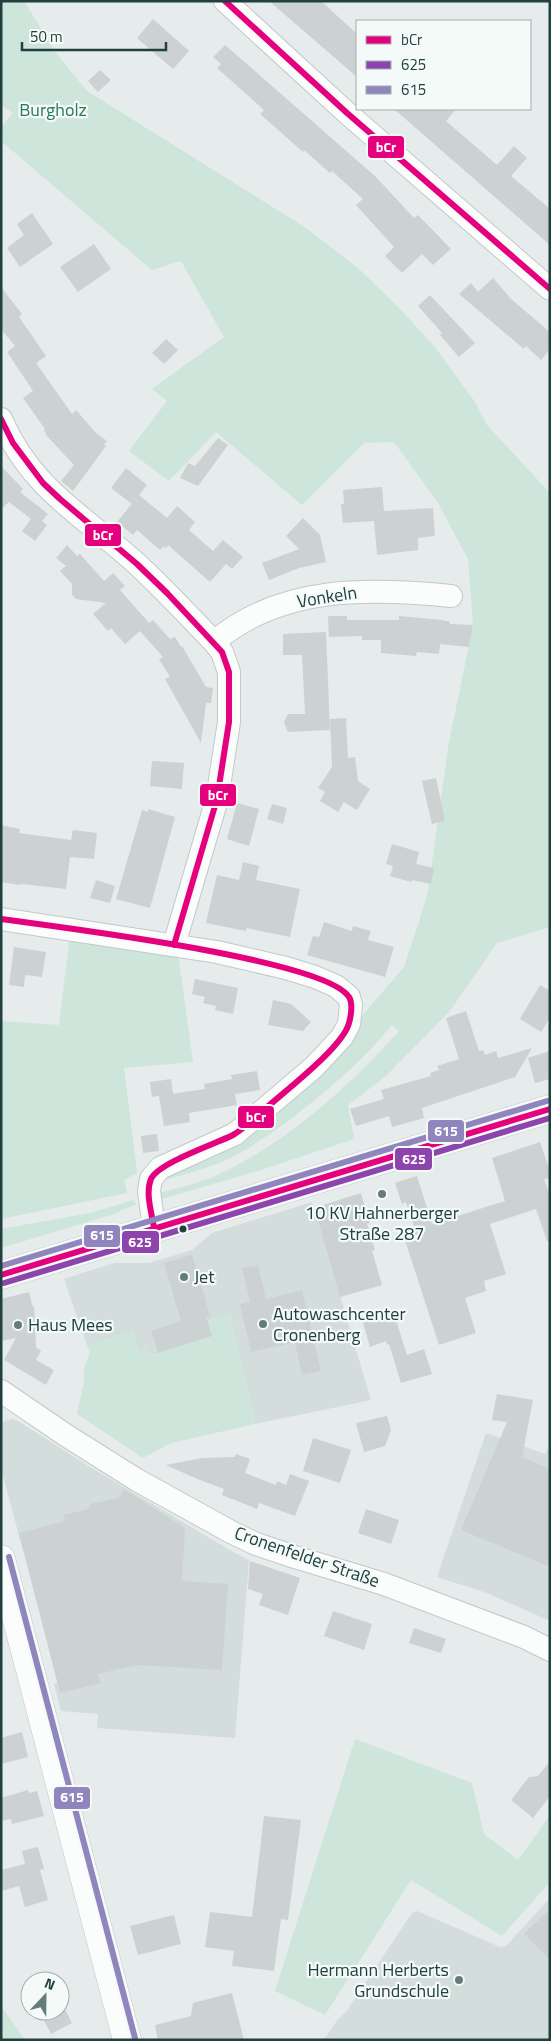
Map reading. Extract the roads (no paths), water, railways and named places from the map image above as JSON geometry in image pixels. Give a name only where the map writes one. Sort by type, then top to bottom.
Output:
[{"type":"main road","points":[[1,1274],[550,1108]]},
{"type":"main road","points":[[1,1559],[127,2040]]},
{"type":"street","points":[[225,1],[347,113],[550,289]]},
{"type":"street","points":[[1,419],[19,455],[44,486],[136,564],[214,642],[222,652],[229,672],[229,722],[217,799],[174,945]]},
{"type":"street","name":"Vonkeln","points":[[214,642],[228,630],[257,615],[285,604],[334,592],[403,591],[451,596]]},
{"type":"street","points":[[1,919],[217,952],[316,977],[345,992],[349,997],[351,1005],[349,1024],[342,1037],[314,1067],[235,1134],[160,1168],[151,1179],[148,1191],[154,1228]]},
{"type":"street","name":"Cronenfelder Straße","points":[[1,1391],[67,1436],[137,1480],[231,1532],[280,1552],[384,1584],[524,1637],[550,1650]]},
{"type":"place","name":"10 KV Hahnerberger Straße 287","points":[[382,1194]]},
{"type":"place","name":"Jet","points":[[184,1277]]},
{"type":"place","name":"Autowaschcenter Cronenberg","points":[[263,1324]]},
{"type":"place","name":"Haus Mees","points":[[18,1325]]},
{"type":"place","name":"Hermann Herberts Grundschule","points":[[459,1980]]},
{"type":"park label","name":"Burgholz","points":[[53,110]]}]
